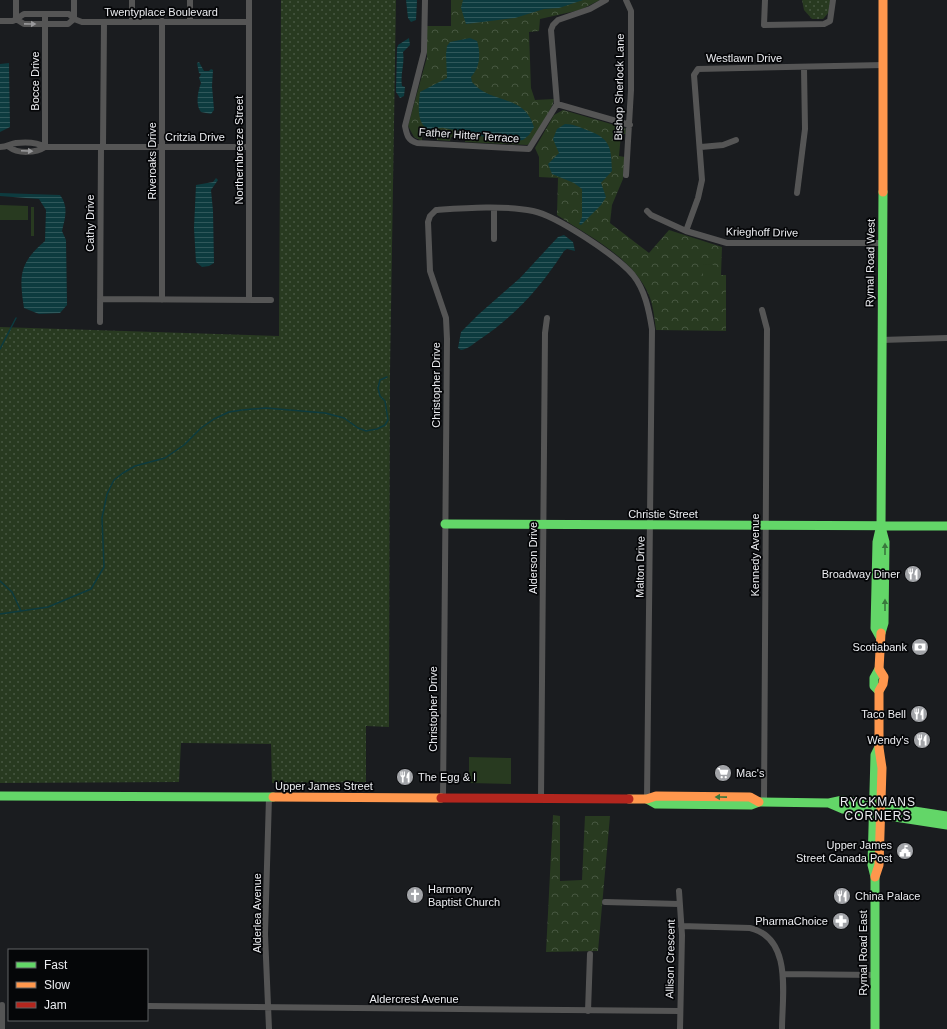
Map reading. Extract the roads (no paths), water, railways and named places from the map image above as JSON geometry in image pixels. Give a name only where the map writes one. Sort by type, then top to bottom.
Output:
[{"type":"main road","name":"Rymal Road West","points":[[879,748],[879,691],[883,684],[884,678],[879,669],[880,637],[884,623],[885,542],[881,527],[884,65],[883,0]]},
{"type":"main road","name":"Christie Street","points":[[445,524],[881,527],[947,526]]},
{"type":"main road","name":"Rymal Road East","points":[[875,1029],[875,877],[872,865],[881,753],[879,748]]},
{"type":"main road","name":"Upper James Street","points":[[0,796],[647,799],[656,804],[751,805],[761,802],[829,803],[843,809],[877,809],[947,816]]},
{"type":"main road","name":"Upper James Street","points":[[877,809],[947,825]]},
{"type":"street","points":[[16,0],[16,19]]},
{"type":"street","points":[[74,0],[74,19]]},
{"type":"street","points":[[132,0],[132,22]]},
{"type":"street","points":[[190,0],[190,21]]},
{"type":"street","name":"Northernbreeze Street","points":[[249,0],[249,300]]},
{"type":"street","name":"Father Hitter Terrace","points":[[425,0],[424,52],[406,126],[406,135],[410,140],[417,143],[529,149],[558,104]]},
{"type":"street","points":[[606,0],[590,9],[558,20],[553,25],[551,30],[558,104],[630,125]]},
{"type":"street","name":"Bishop Sherlock Lane","points":[[626,0],[631,11],[630,125],[626,175]]},
{"type":"street","points":[[765,0],[764,25],[824,24],[830,21],[833,0]]},
{"type":"street","name":"Twentyplace Boulevard","points":[[0,21],[16,19],[24,14],[69,14],[74,19],[82,22],[249,22]]},
{"type":"street","name":"Bocce Drive","points":[[45,14],[45,147]]},
{"type":"street","name":"Twentyplace Boulevard","points":[[16,19],[24,24],[68,24],[74,19]]},
{"type":"street","name":"Cathy Drive","points":[[100,322],[104,22]]},
{"type":"street","name":"Riveroaks Drive","points":[[162,22],[162,300]]},
{"type":"street","name":"Westlawn Drive","points":[[686,231],[698,198],[702,180],[701,147],[694,75],[698,69],[804,68],[884,65]]},
{"type":"street","points":[[797,193],[805,129],[804,68]]},
{"type":"street","points":[[701,147],[723,146],[736,140]]},
{"type":"street","name":"Critzia Drive","points":[[0,147],[8,147],[14,143],[39,143],[45,147],[249,147]]},
{"type":"street","points":[[494,209],[494,239]]},
{"type":"street","name":"Christopher Drive","points":[[442,798],[446,325],[441,301],[430,271],[428,222],[430,216],[436,210],[494,209],[534,211],[561,221],[617,260],[633,275],[641,288]]},
{"type":"street","name":"Krieghoff Drive","points":[[647,211],[651,216],[686,231],[727,243],[883,243]]},
{"type":"street","name":"Malton Drive","points":[[641,288],[646,300],[652,329],[647,799]]},
{"type":"street","points":[[100,299],[271,300]]},
{"type":"street","name":"Kennedy Avenue","points":[[761,802],[766,526],[767,329],[762,310]]},
{"type":"street","name":"Alderson Drive","points":[[542,798],[545,333],[547,318]]},
{"type":"street","points":[[882,340],[947,338]]},
{"type":"street","name":"Alderlea Avenue","points":[[269,797],[265,934],[269,1029]]},
{"type":"street","name":"Allison Crescent","points":[[679,891],[679,904],[681,905],[680,1029]]},
{"type":"street","points":[[605,902],[679,904]]},
{"type":"street","points":[[681,926],[732,926],[759,930],[773,941],[780,957],[783,974],[782,1029]]},
{"type":"street","points":[[588,1011],[590,954]]},
{"type":"street","points":[[783,974],[876,974]]},
{"type":"street","points":[[1,1005],[2,1029]]},
{"type":"street","name":"Aldercrest Avenue","points":[[148,1006],[680,1011]]},
{"type":"water","points":[[406,0],[417,0],[416,20],[411,22],[408,18]]},
{"type":"water","points":[[463,0],[583,0],[559,8],[544,9],[515,18],[466,24],[461,8]]},
{"type":"water","points":[[409,38],[410,45],[403,52],[402,86],[405,87],[404,96],[400,98],[396,92],[397,48],[398,45]]},
{"type":"water","points":[[470,38],[477,41],[479,51],[478,65],[471,77],[472,82],[488,94],[515,104],[523,109],[529,116],[534,127],[529,135],[523,140],[513,141],[494,139],[444,128],[430,130],[423,125],[419,116],[420,92],[447,78],[446,54],[447,46],[450,42]]},
{"type":"water","points":[[199,62],[204,71],[209,71],[211,69],[213,70],[212,86],[214,110],[211,114],[201,112],[198,106],[198,94],[201,83],[199,78],[201,74],[199,73],[197,63]]},
{"type":"water","points":[[9,63],[10,127],[0,132],[0,64]]},
{"type":"water","points":[[565,124],[579,127],[601,137],[608,145],[611,156],[612,171],[601,183],[606,197],[601,205],[581,225],[579,224],[582,217],[582,189],[574,183],[552,174],[548,164],[559,153],[553,139],[557,129]]},
{"type":"water","points":[[216,178],[218,180],[211,190],[214,263],[209,266],[202,267],[196,262],[194,228],[196,185],[213,182]]},
{"type":"water","points":[[0,193],[60,195],[63,199],[65,204],[65,217],[62,231],[66,240],[67,305],[60,313],[39,314],[24,308],[22,297],[22,279],[26,263],[36,249],[45,241],[46,210],[39,199],[0,196]]},
{"type":"water","points":[[564,235],[573,242],[575,251],[567,249],[564,251],[536,289],[516,311],[492,331],[464,349],[461,350],[458,348],[461,332],[520,278],[558,237]]},
{"type":"waterway","points":[[0,349],[16,318]]},
{"type":"waterway","points":[[0,614],[48,607],[91,589],[104,567],[102,518],[107,494],[114,480],[123,473],[135,466],[165,458],[184,445],[201,428],[214,419],[229,412],[266,408],[325,413],[344,418],[358,428],[366,431],[377,429],[385,425],[388,420],[385,401],[380,396],[378,388],[380,380],[387,377]]},
{"type":"waterway","points":[[0,581],[12,592],[21,611]]},
{"type":"place","name":"Broadway Diner","points":[[913,574]]},
{"type":"place","name":"Scotiabank","points":[[920,647]]},
{"type":"place","name":"Taco Bell","points":[[919,714]]},
{"type":"place","name":"Wendy's","points":[[922,740]]},
{"type":"place","name":"Mac's","points":[[723,773]]},
{"type":"place","name":"The Egg & I","points":[[405,777]]},
{"type":"place","name":"Upper James Street Canada Post","points":[[905,851]]},
{"type":"place","name":"Harmony Baptist Church","points":[[415,895]]},
{"type":"place","name":"China Palace","points":[[842,896]]},
{"type":"place","name":"PharmaChoice","points":[[841,921]]},
{"type":"district","name":"RYCKMANS CORNERS","points":[[878,809]]}]
